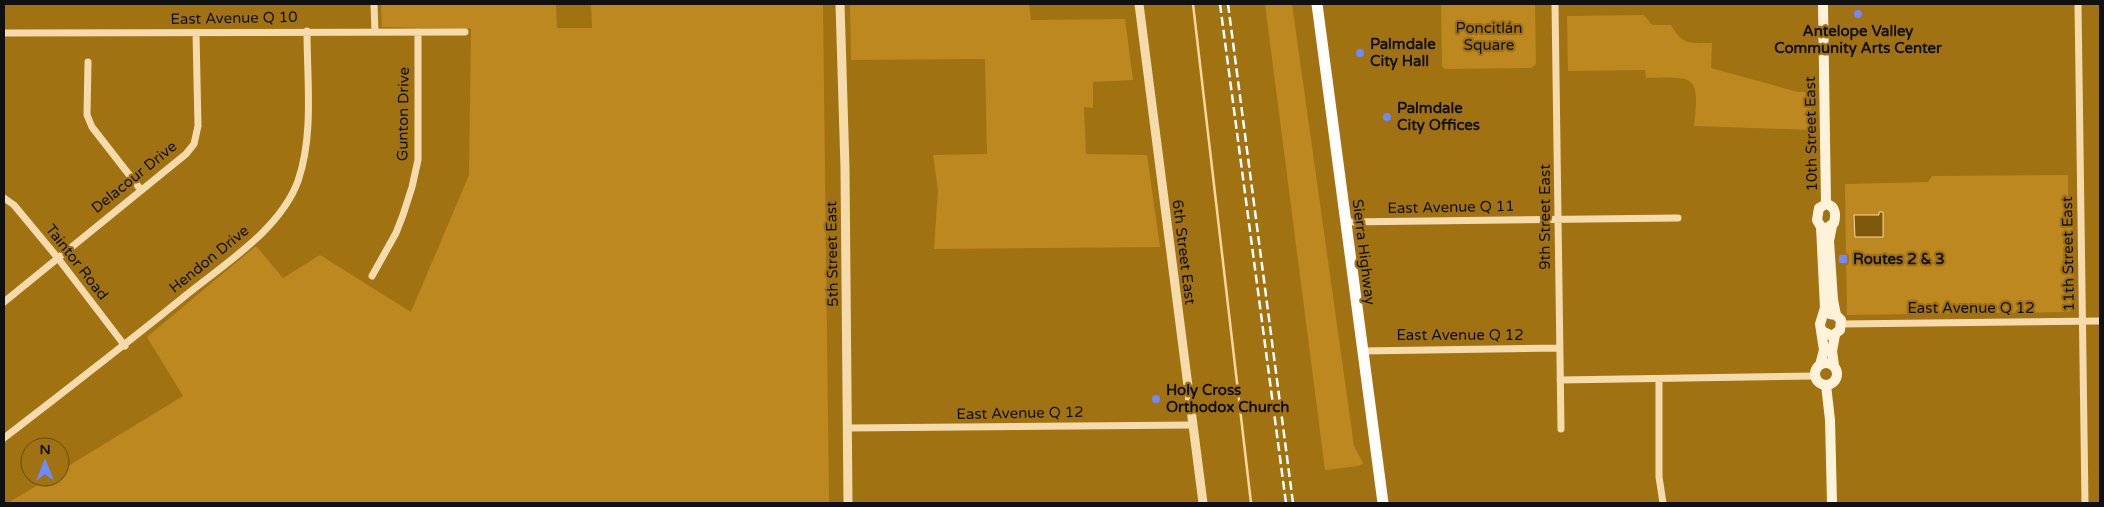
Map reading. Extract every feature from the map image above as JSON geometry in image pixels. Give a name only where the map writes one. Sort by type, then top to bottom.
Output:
[{"type":"highway","name":"Sierra Highway","points":[[1317,4],[1383,503]]},
{"type":"main road","name":"10th Street East","points":[[1824,4],[1826,204]]},
{"type":"main road","points":[[1820,365],[1824,350],[1820,324],[1825,308],[1821,227],[1818,222],[1818,210],[1826,204],[1832,206],[1835,211],[1835,221],[1829,240],[1832,256],[1833,300],[1840,330],[1835,335],[1832,351],[1837,373],[1835,380],[1826,385],[1819,383],[1815,376],[1815,370],[1820,365],[1827,363],[1834,366]]},
{"type":"main road","points":[[1821,227],[1827,228],[1832,226]]},
{"type":"main road","points":[[1823,318],[1829,314],[1839,320]]},
{"type":"main road","points":[[1822,331],[1828,336],[1835,335]]},
{"type":"main road","points":[[1826,385],[1830,420],[1832,503]]},
{"type":"street","points":[[374,4],[375,32]]},
{"type":"street","name":"5th Street East","points":[[840,4],[845,188],[848,503]]},
{"type":"street","name":"6th Street East","points":[[1139,4],[1203,503]]},
{"type":"street","name":"9th Street East","points":[[1555,4],[1561,429]]},
{"type":"street","name":"11th Street East","points":[[2078,4],[2085,503]]},
{"type":"street","name":"Hendon Drive","points":[[4,438],[125,346],[269,227],[288,200],[297,182],[307,147],[307,31]]},
{"type":"street","name":"Gunton Drive","points":[[372,276],[403,215],[418,160],[418,32]]},
{"type":"street","name":"East Avenue Q 10","points":[[4,33],[465,32]]},
{"type":"street","name":"Delacour Drive","points":[[4,302],[56,257],[186,154],[194,144],[198,126],[196,33]]},
{"type":"street","points":[[88,62],[87,114],[92,127],[141,190]]},
{"type":"street","name":"Taintor Road","points":[[4,198],[14,205],[125,346]]},
{"type":"street","name":"East Avenue Q 11","points":[[1346,222],[1678,218]]},
{"type":"street","name":"East Avenue Q 12","points":[[1839,320],[2100,321]]},
{"type":"street","name":"East Avenue Q 12","points":[[1362,350],[1559,348]]},
{"type":"street","points":[[1560,380],[1815,376]]},
{"type":"street","points":[[1659,379],[1660,477],[1663,503]]},
{"type":"street","name":"East Avenue Q 12","points":[[848,428],[1193,424]]},
{"type":"green space","points":[[381,4],[556,4],[557,28],[592,28],[591,4],[823,4],[829,503],[8,503],[34,487],[70,487],[70,465],[183,396],[147,337],[256,246],[283,278],[320,255],[411,312],[469,175],[471,29],[382,27]]},
{"type":"green space","points":[[850,4],[1029,4],[1031,20],[1125,19],[1133,80],[1093,82],[1093,108],[1084,107],[1086,154],[1147,155],[1160,247],[934,249],[938,190],[933,155],[987,154],[985,59],[851,60]]},
{"type":"green space","points":[[1265,4],[1292,4],[1354,446],[1363,463],[1359,466],[1325,470]]},
{"type":"green space","name":"Poncitlán Square","points":[[1441,4],[1535,4],[1536,64],[1531,68],[1445,69],[1442,66]]},
{"type":"green space","points":[[1644,15],[1652,25],[1671,25],[1683,40],[1712,43],[1711,68],[1798,92],[1811,92],[1811,130],[1694,126],[1696,96],[1691,82],[1675,78],[1646,78],[1645,70],[1568,71],[1567,16]]},
{"type":"green space","points":[[2068,175],[2068,198],[2072,198],[2074,306],[2069,312],[1847,315],[1845,184],[1928,182],[1932,176]]},
{"type":"shaded area","points":[[1879,212],[1883,212],[1883,237],[1855,237],[1854,215],[1879,215]]},
{"type":"waterway","points":[[1193,4],[1251,503]]},
{"type":"railway","points":[[1220,4],[1286,503]]},
{"type":"railway","points":[[1228,4],[1293,503]]},
{"type":"place","name":"Antelope Valley Community Arts Center","points":[[1858,14]]},
{"type":"place","name":"Palmdale City Hall","points":[[1360,53]]},
{"type":"place","name":"Palmdale City Offices","points":[[1387,117]]},
{"type":"place","name":"Routes 2 & 3","points":[[1843,259]]},
{"type":"place","name":"Holy Cross Orthodox Church","points":[[1156,399]]}]
